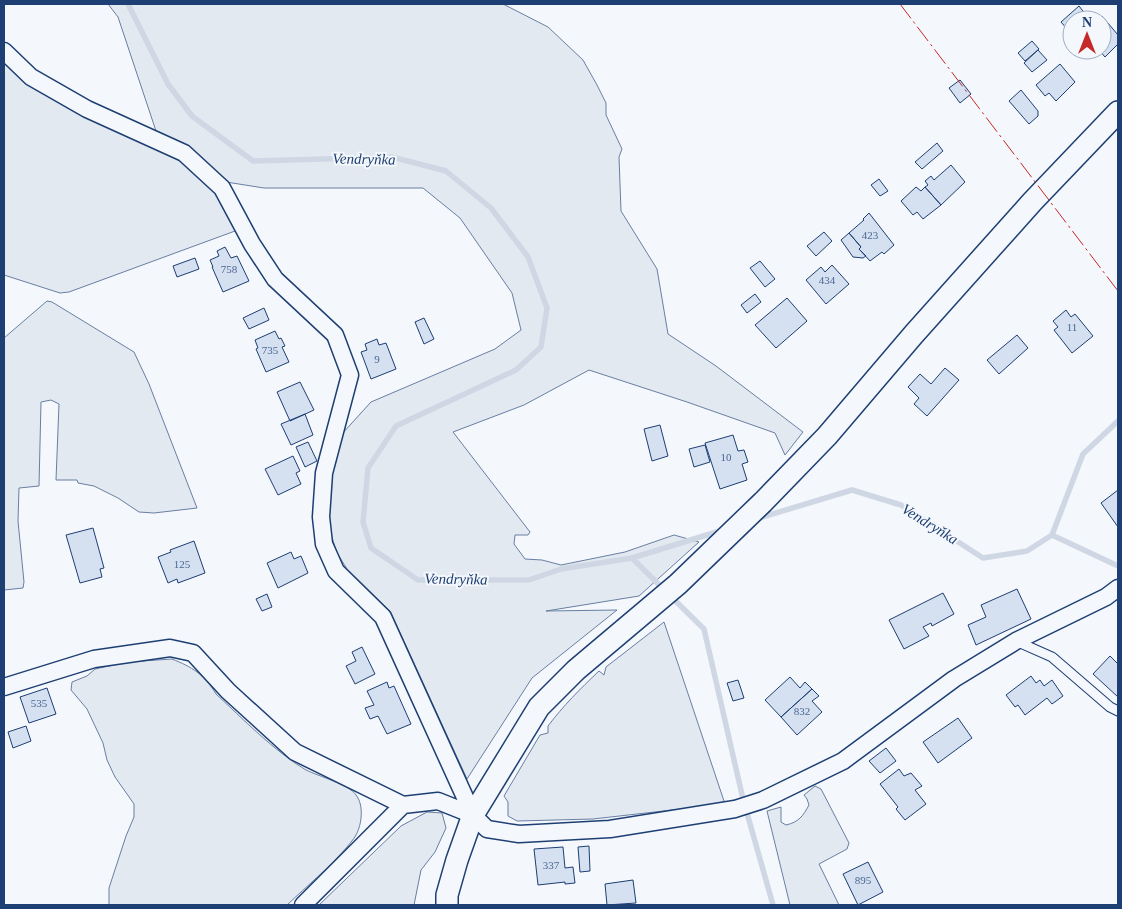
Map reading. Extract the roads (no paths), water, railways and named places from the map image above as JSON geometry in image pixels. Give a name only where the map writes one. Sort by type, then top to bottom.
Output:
[{"type":"street","points":[[4,52],[32,77],[79,104],[184,153],[222,188],[252,244],[275,279],[335,335],[350,375],[324,473],[321,518],[324,544],[336,571],[383,617],[473,815],[487,829],[519,834],[610,829],[735,809],[763,800],[843,761],[954,679],[1016,641],[1114,595]]},
{"type":"street","points":[[447,905],[457,860],[473,815],[539,707],[576,670],[678,584],[763,502],[827,436],[914,334],[1032,202],[1118,112]]},
{"type":"street","points":[[4,687],[94,658],[170,648],[193,653],[228,691],[295,752],[403,805],[438,801],[473,815]]},
{"type":"street","points":[[303,905],[403,805]]},
{"type":"lane","points":[[1016,641],[1052,657],[1110,708],[1118,711]]},
{"type":"waterway","name":"Vendryňka","points":[[128,4],[168,84],[192,116],[253,161],[392,157],[446,171],[491,208],[528,257],[547,308],[541,347],[516,370],[396,426],[368,468],[363,522],[371,548],[418,580],[529,580],[561,569],[632,558],[723,530]]},
{"type":"waterway","name":"Vendryňka","points":[[756,519],[852,490],[901,505],[983,558],[1027,551],[1052,535],[1083,454],[1118,421]]},
{"type":"waterway","points":[[1052,535],[1118,566]]},
{"type":"waterway","points":[[632,558],[704,629],[743,799],[773,905]]}]
